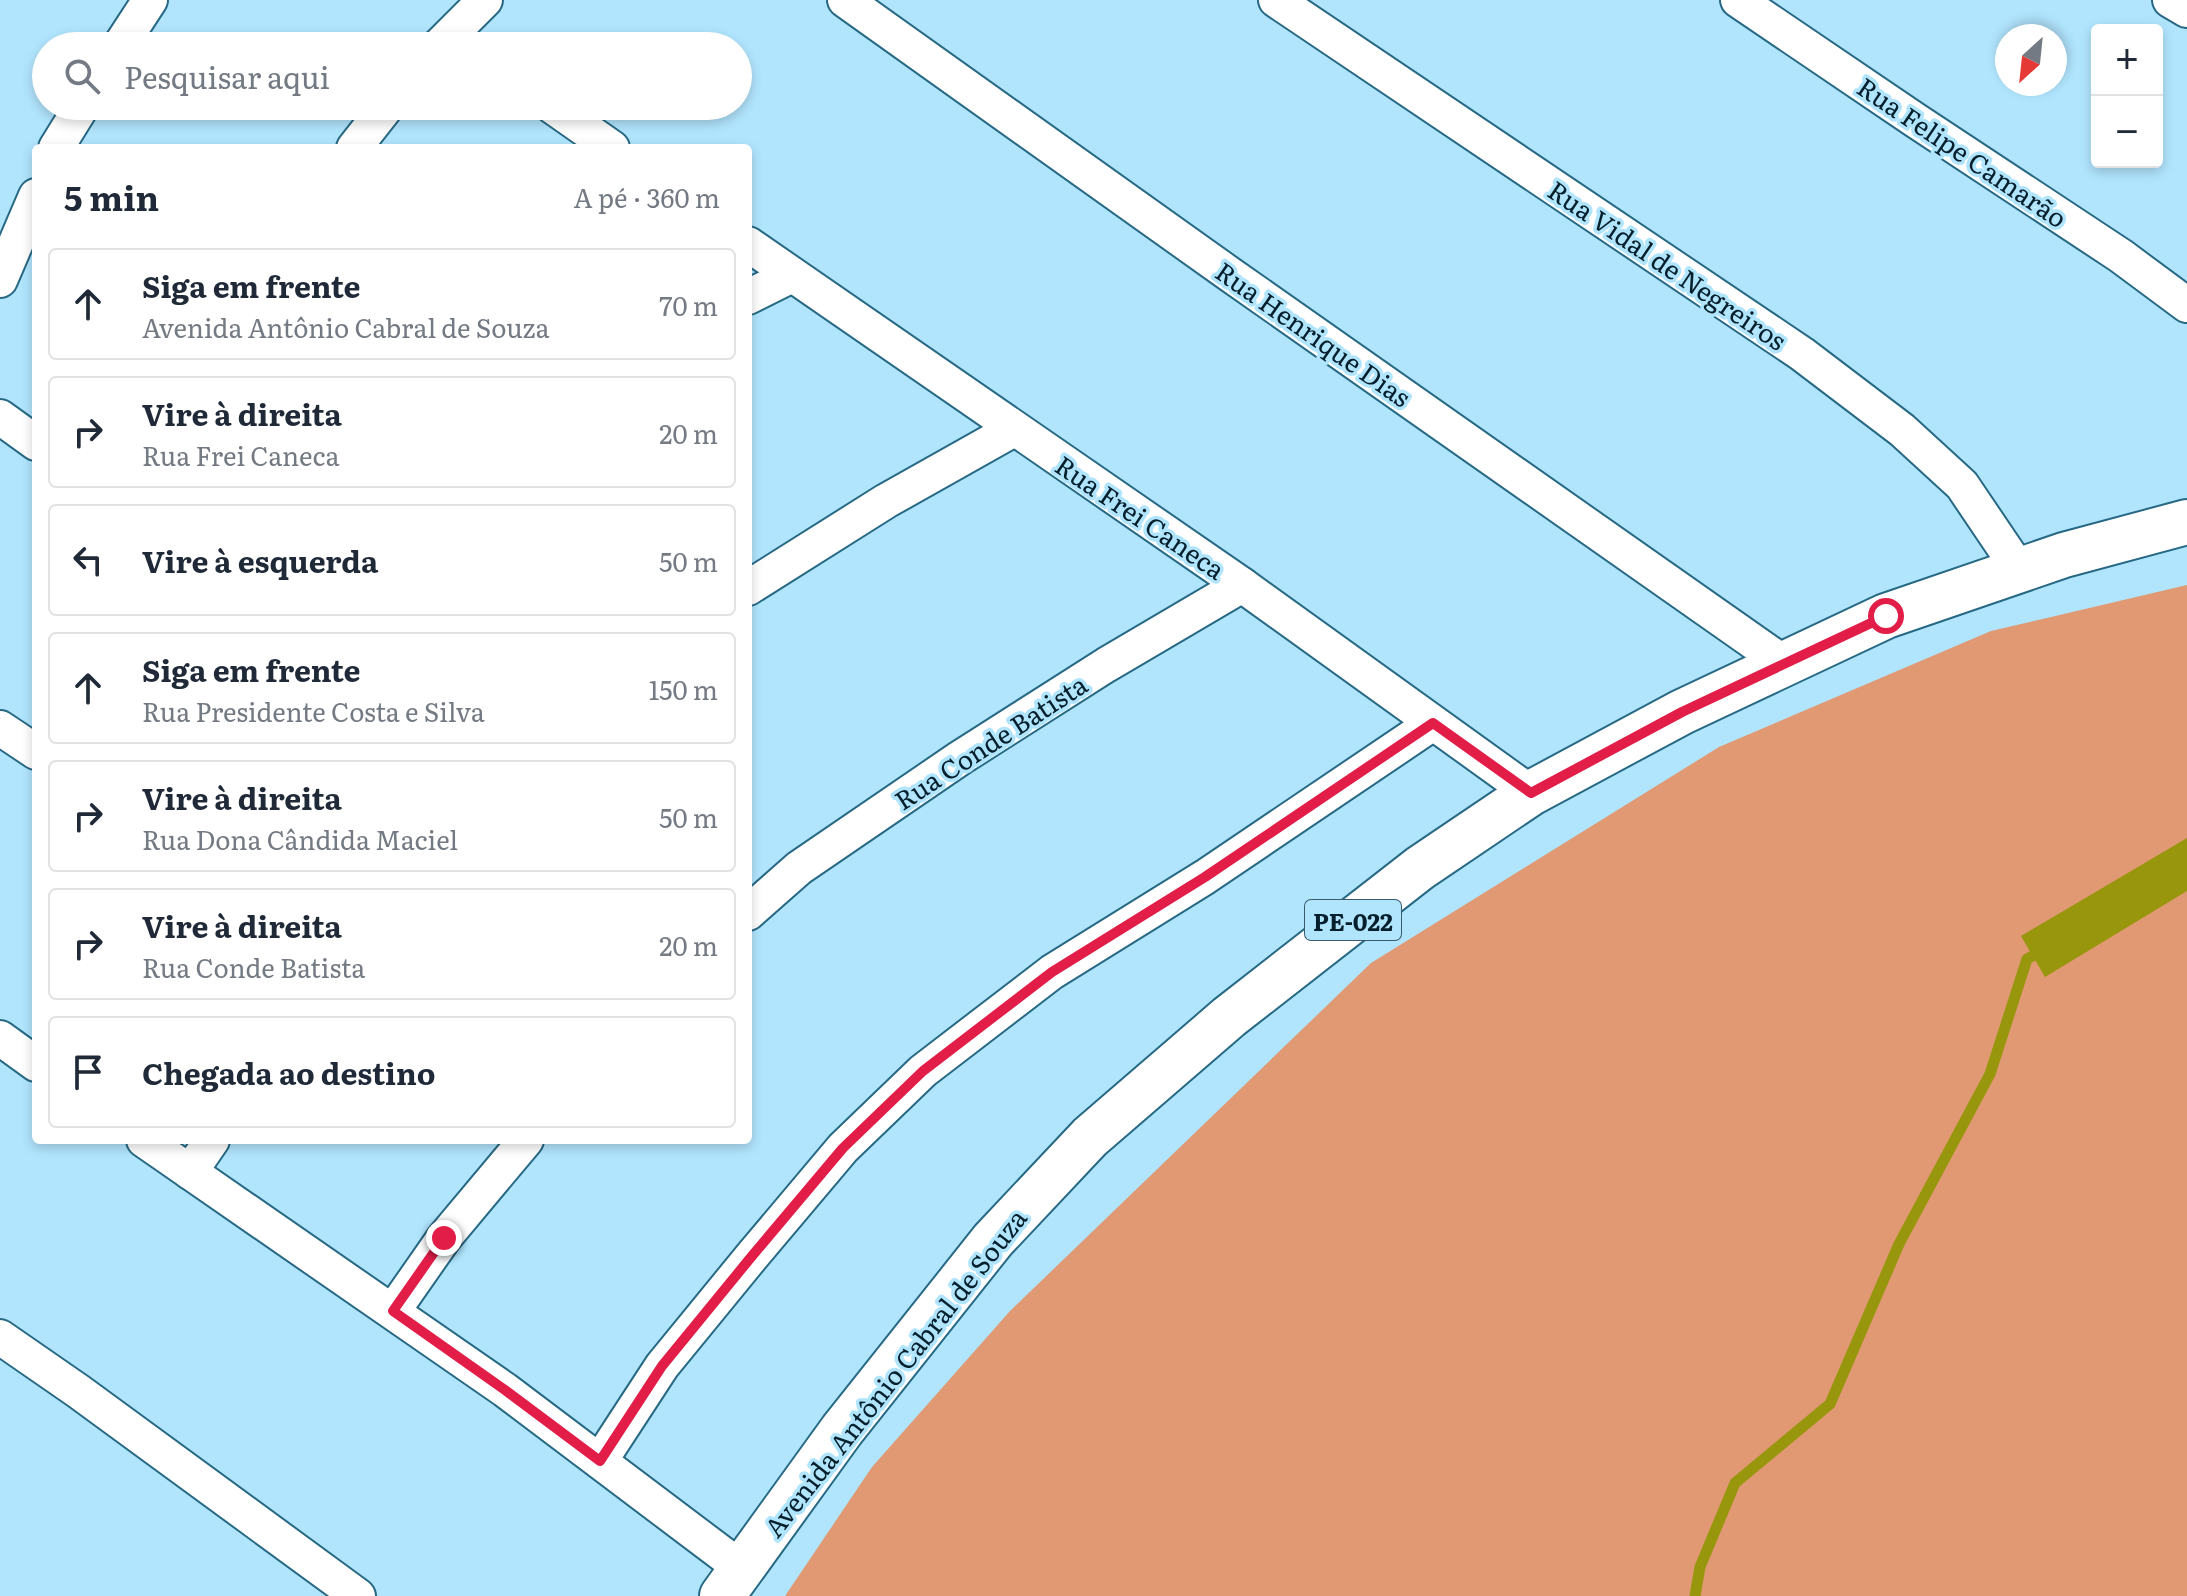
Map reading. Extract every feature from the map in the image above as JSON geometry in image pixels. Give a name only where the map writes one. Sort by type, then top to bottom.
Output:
[{"type":"main road","name":"Avenida Antônio Cabral de Souza","points":[[731,1582],[842,1430],[984,1252],[1090,1137],[1229,1017],[1420,868],[1531,793],[1682,712],[1886,616],[2064,555],[2187,522]]},
{"type":"street","points":[[129,32],[150,0]]},
{"type":"street","points":[[460,32],[485,0]]},
{"type":"street","name":"Rua Henrique Dias","points":[[845,0],[1785,664]]},
{"type":"street","name":"Rua Vidal de Negreiros","points":[[1276,0],[1802,354],[1902,430],[1962,485],[2020,571]]},
{"type":"street","name":"Rua Felipe Camarão","points":[[1738,0],[2121,256],[2187,305]]},
{"type":"street","points":[[2170,0],[2187,10]]},
{"type":"street","points":[[58,144],[73,120]]},
{"type":"street","points":[[370,143],[381,120]]},
{"type":"street","points":[[572,120],[606,144]]},
{"type":"street","points":[[0,280],[32,205]]},
{"type":"street","name":"Rua Frei Caneca","points":[[752,247],[1242,585],[1531,793]]},
{"type":"street","points":[[752,295],[792,275]]},
{"type":"street","points":[[0,417],[32,440]]},
{"type":"street","points":[[752,585],[886,501],[1014,429]]},
{"type":"street","name":"Rua Conde Batista","points":[[752,909],[799,868],[960,758],[1106,665],[1242,585]]},
{"type":"street","points":[[600,1461],[662,1366],[843,1148],[923,1071],[1052,972],[1205,877],[1433,723]]},
{"type":"street","points":[[0,728],[32,749]]},
{"type":"street","points":[[0,1038],[32,1061]]},
{"type":"street","points":[[150,1144],[393,1311],[600,1461],[731,1582]]},
{"type":"street","points":[[190,1172],[209,1144]]},
{"type":"street","points":[[393,1311],[444,1238],[523,1144]]},
{"type":"street","points":[[0,1337],[358,1596]]},
{"type":"shaded area","points":[[2187,585],[2187,1596],[785,1596],[872,1467],[1010,1311],[1371,963],[1719,747],[1991,631]]},
{"type":"shaded area","points":[[2187,838],[2187,891],[2045,977],[2021,936]]},
{"type":"waterway","points":[[1695,1596],[1700,1567],[1735,1483],[1830,1404],[1899,1244],[1990,1074],[2027,959],[2045,949]]},
{"type":"route","points":[[444,1238],[393,1311],[600,1461],[662,1366],[843,1148],[923,1071],[1052,972],[1205,877],[1433,723],[1531,793],[1682,712],[1886,616]]}]
